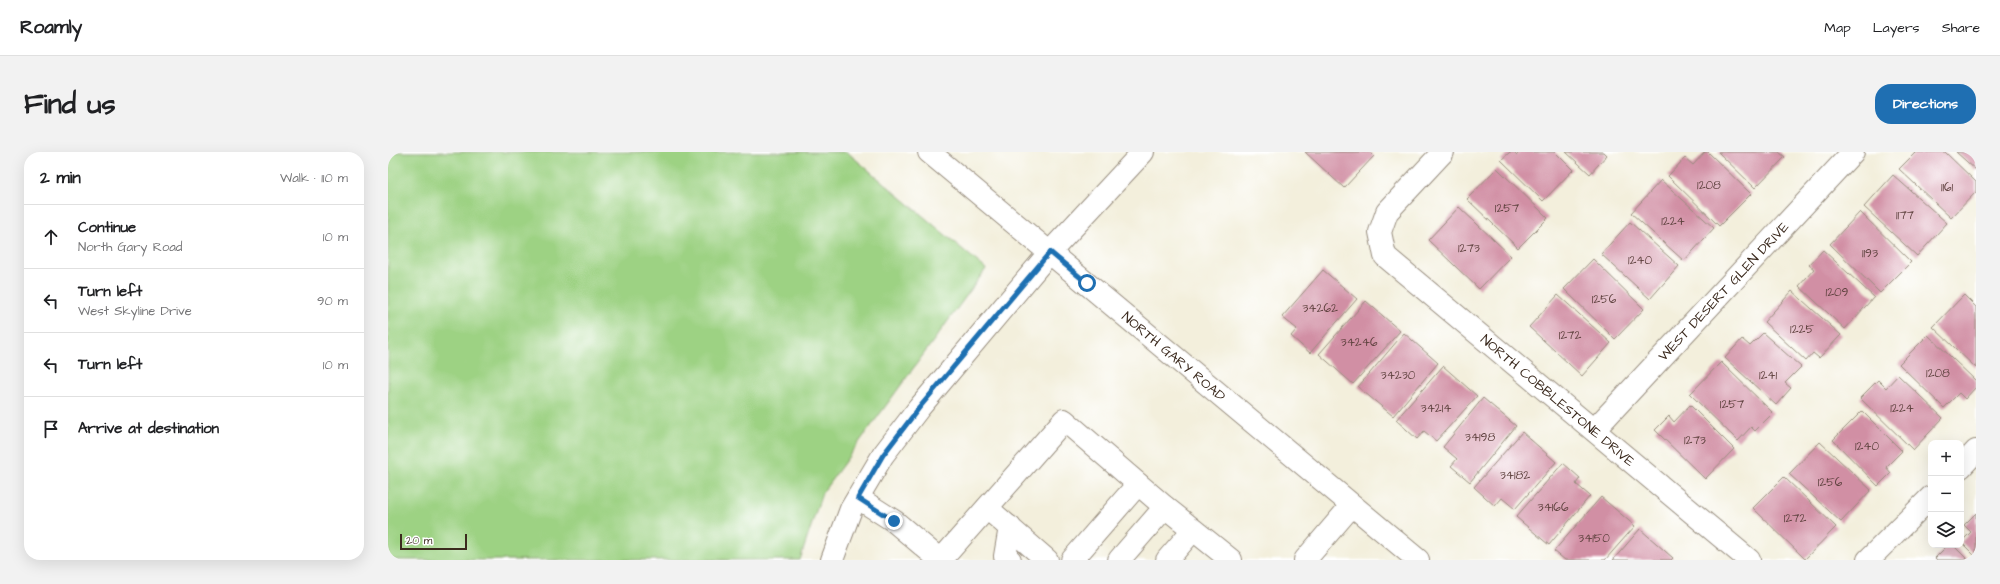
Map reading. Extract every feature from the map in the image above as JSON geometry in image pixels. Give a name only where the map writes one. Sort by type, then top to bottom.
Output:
[{"type":"street","name":"NORTH GARY ROAD","points":[[929,152],[1418,560]]},
{"type":"street","points":[[832,560],[852,509],[883,455],[919,408],[1050,252],[1143,152]]},
{"type":"street","name":"NORTH COBBLESTONE DRIVE","points":[[1443,152],[1388,212],[1380,232],[1385,256],[1749,560]]},
{"type":"street","name":"WEST DESERT GLEN DRIVE","points":[[1594,430],[1853,152]]},
{"type":"street","points":[[858,498],[894,521],[940,560],[1064,420],[1165,507],[1231,560]]},
{"type":"street","points":[[1964,464],[1976,452]]},
{"type":"street","points":[[1072,560],[1138,484]]},
{"type":"street","points":[[1868,560],[1928,500]]},
{"type":"street","points":[[1305,560],[1352,505]]},
{"type":"street","points":[[1119,560],[1165,507]]},
{"type":"street","points":[[987,508],[1047,560]]},
{"type":"street","points":[[1010,527],[1005,556],[1010,560]]},
{"type":"street","points":[[1167,560],[1193,530]]},
{"type":"green space","points":[[388,152],[847,152],[986,269],[822,493],[800,560],[388,560]]},
{"type":"building","points":[[1305,152],[1370,152],[1374,156],[1344,188]]},
{"type":"building","points":[[1510,152],[1514,152],[1517,155],[1520,152],[1555,152],[1573,170],[1543,201],[1501,160]]},
{"type":"building","points":[[1566,152],[1604,152],[1607,155],[1590,174]]},
{"type":"building","points":[[1705,152],[1708,152],[1751,194],[1719,226],[1668,176],[1685,158],[1693,165]]},
{"type":"building","points":[[1718,152],[1779,152],[1785,157],[1755,188]]},
{"type":"building","points":[[1916,152],[1945,152],[1976,182],[1976,192],[1951,218],[1899,169]]},
{"type":"building","points":[[1956,152],[1976,152],[1976,170]]},
{"type":"building","points":[[1497,168],[1548,218],[1518,248],[1467,199]]},
{"type":"building","points":[[1893,175],[1947,223],[1917,256],[1864,207]]},
{"type":"building","points":[[1661,180],[1714,228],[1684,261],[1631,213]]},
{"type":"building","points":[[1459,207],[1511,256],[1479,289],[1428,240]]},
{"type":"building","points":[[1860,212],[1911,262],[1880,293],[1830,244]]},
{"type":"building","points":[[1630,222],[1679,266],[1650,299],[1601,254]]},
{"type":"building","points":[[1823,250],[1874,297],[1845,329],[1799,286],[1814,269],[1809,265]]},
{"type":"building","points":[[1593,259],[1644,309],[1615,339],[1564,289]]},
{"type":"building","points":[[1323,270],[1357,299],[1310,353],[1291,336],[1297,329],[1282,317]]},
{"type":"building","points":[[1792,291],[1841,335],[1819,358],[1813,353],[1806,361],[1764,322]]},
{"type":"building","points":[[1558,295],[1611,343],[1582,376],[1529,327]]},
{"type":"building","points":[[1964,295],[1976,307],[1976,368],[1933,327]]},
{"type":"building","points":[[1366,301],[1400,331],[1353,384],[1319,354]]},
{"type":"building","points":[[1404,333],[1438,363],[1393,416],[1358,387]]},
{"type":"building","points":[[1763,333],[1801,367],[1785,383],[1791,388],[1776,405],[1725,358],[1742,339],[1750,346]]},
{"type":"building","points":[[1928,335],[1976,381],[1976,387],[1965,399],[1959,393],[1944,408],[1899,364]]},
{"type":"building","points":[[1721,362],[1773,413],[1755,431],[1751,427],[1738,441],[1690,394]]},
{"type":"building","points":[[1443,366],[1477,396],[1436,441],[1424,431],[1417,439],[1396,420]]},
{"type":"building","points":[[1898,375],[1943,418],[1913,450],[1860,398],[1878,380],[1886,388]]},
{"type":"building","points":[[1483,398],[1516,426],[1470,482],[1451,466],[1457,459],[1443,447]]},
{"type":"building","points":[[1690,405],[1734,449],[1705,479],[1655,430],[1669,416],[1674,422]]},
{"type":"building","points":[[1862,411],[1902,451],[1886,467],[1891,473],[1878,486],[1833,440]]},
{"type":"building","points":[[1522,432],[1556,462],[1515,509],[1502,498],[1495,506],[1474,487]]},
{"type":"building","points":[[1820,442],[1871,490],[1841,522],[1789,474]]},
{"type":"building","points":[[1563,463],[1580,478],[1576,484],[1590,496],[1549,545],[1516,517]]},
{"type":"building","points":[[1784,477],[1836,527],[1805,559],[1753,508]]},
{"type":"building","points":[[1601,497],[1635,526],[1605,560],[1565,560],[1554,551]]},
{"type":"building","points":[[1976,513],[1976,557],[1964,545],[1964,539],[1971,532],[1964,525]]},
{"type":"building","points":[[1640,529],[1673,558],[1671,560],[1613,560]]},
{"type":"building","points":[[1945,548],[1956,548],[1968,560],[1937,560],[1935,558]]},
{"type":"route","points":[[894,521],[858,498],[883,455],[919,408],[1050,252],[1087,283]]}]
